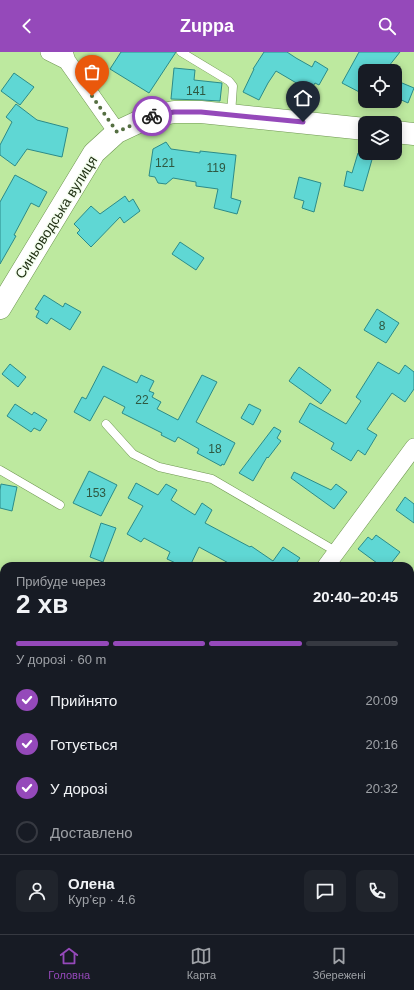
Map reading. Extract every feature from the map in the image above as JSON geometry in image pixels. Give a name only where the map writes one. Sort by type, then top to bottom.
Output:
[{"type":"street","points":[[49,52],[65,57],[117,132]]},
{"type":"street","name":"Синьоводська вулиця","points":[[0,308],[94,153],[117,132],[149,117],[174,112],[231,114],[358,128]]},
{"type":"street","points":[[402,133],[414,134]]},
{"type":"street","points":[[329,562],[414,447]]},
{"type":"lane","points":[[181,52],[229,81],[233,86],[231,114]]},
{"type":"lane","points":[[106,424],[133,454],[159,467],[212,479],[337,552]]},
{"type":"lane","points":[[0,470],[60,505]]},
{"type":"building","points":[[121,52],[176,52],[149,93],[110,69]]},
{"type":"building","points":[[264,52],[287,52],[312,67],[315,61],[328,69],[319,85],[315,83],[310,91],[276,71],[259,100],[243,92],[253,69]]},
{"type":"building","points":[[359,52],[400,52],[391,64],[358,64],[358,91],[342,83]]},
{"type":"building","points":[[174,68],[195,70],[194,80],[222,83],[220,101],[171,99]]},
{"type":"building","points":[[14,73],[34,87],[20,105],[1,91]]},
{"type":"building","points":[[402,83],[414,88],[408,103],[402,100]]},
{"type":"building","points":[[16,104],[37,120],[68,128],[62,157],[27,149],[15,166],[0,155],[0,145],[12,122],[6,117]]},
{"type":"building","points":[[166,142],[171,149],[200,153],[200,151],[236,155],[231,198],[241,201],[237,214],[214,208],[218,189],[196,186],[196,182],[173,178],[166,184],[158,183],[155,177],[149,176],[153,149]]},
{"type":"building","points":[[358,153],[358,160],[372,160],[363,191],[344,186],[347,171],[352,173]]},
{"type":"building","points":[[15,175],[47,192],[39,207],[31,203],[14,235],[16,236],[0,264],[0,202]]},
{"type":"building","points":[[299,177],[321,183],[314,212],[302,208],[304,201],[294,198]]},
{"type":"building","points":[[125,196],[129,202],[133,199],[140,211],[124,223],[120,217],[91,247],[77,233],[80,230],[74,224],[91,206],[100,214]]},
{"type":"building","points":[[180,242],[204,258],[196,270],[172,254]]},
{"type":"building","points":[[44,295],[63,307],[65,303],[81,312],[70,330],[51,318],[47,324],[36,317],[39,311],[35,309]]},
{"type":"building","points":[[377,309],[399,323],[386,343],[364,330]]},
{"type":"building","points":[[378,362],[399,374],[405,365],[414,372],[414,389],[405,402],[392,393],[367,429],[377,435],[365,455],[358,450],[351,461],[331,449],[334,443],[299,422],[310,403],[346,424],[361,401],[356,397]]},
{"type":"building","points":[[10,364],[26,377],[18,387],[2,374]]},
{"type":"building","points":[[103,366],[137,383],[141,375],[154,381],[149,391],[154,393],[152,397],[161,402],[157,409],[178,420],[202,375],[217,382],[196,422],[235,443],[224,465],[222,464],[221,466],[197,453],[199,449],[178,437],[175,442],[161,435],[162,433],[122,413],[125,407],[104,396],[90,421],[74,412],[82,397],[86,399]]},
{"type":"building","points":[[299,367],[331,390],[321,404],[289,381]]},
{"type":"building","points":[[15,404],[32,415],[34,412],[47,420],[40,431],[34,428],[31,432],[7,416]]},
{"type":"building","points":[[249,404],[261,410],[253,425],[241,418]]},
{"type":"building","points":[[274,427],[281,431],[277,438],[281,441],[268,458],[267,457],[253,481],[239,473]]},
{"type":"building","points":[[89,471],[117,485],[101,516],[73,503]]},
{"type":"building","points":[[294,472],[331,490],[336,484],[347,492],[334,509],[291,478]]},
{"type":"building","points":[[136,483],[158,495],[166,484],[177,490],[171,500],[195,515],[202,503],[212,510],[205,523],[250,547],[251,546],[273,561],[283,547],[300,558],[297,562],[227,562],[199,547],[192,562],[173,562],[167,559],[170,552],[144,538],[141,542],[127,534],[143,506],[128,498]]},
{"type":"building","points":[[1,484],[17,487],[12,511],[0,508]]},
{"type":"building","points":[[405,497],[414,504],[414,523],[396,510]]},
{"type":"building","points":[[101,523],[116,528],[103,562],[90,557]]},
{"type":"building","points":[[376,535],[400,552],[392,562],[376,562],[358,549],[368,537],[372,540]]},
{"type":"way so far","points":[[92,96],[117,132],[152,116]]},
{"type":"route","points":[[152,116],[174,112],[201,112],[303,122]]}]
